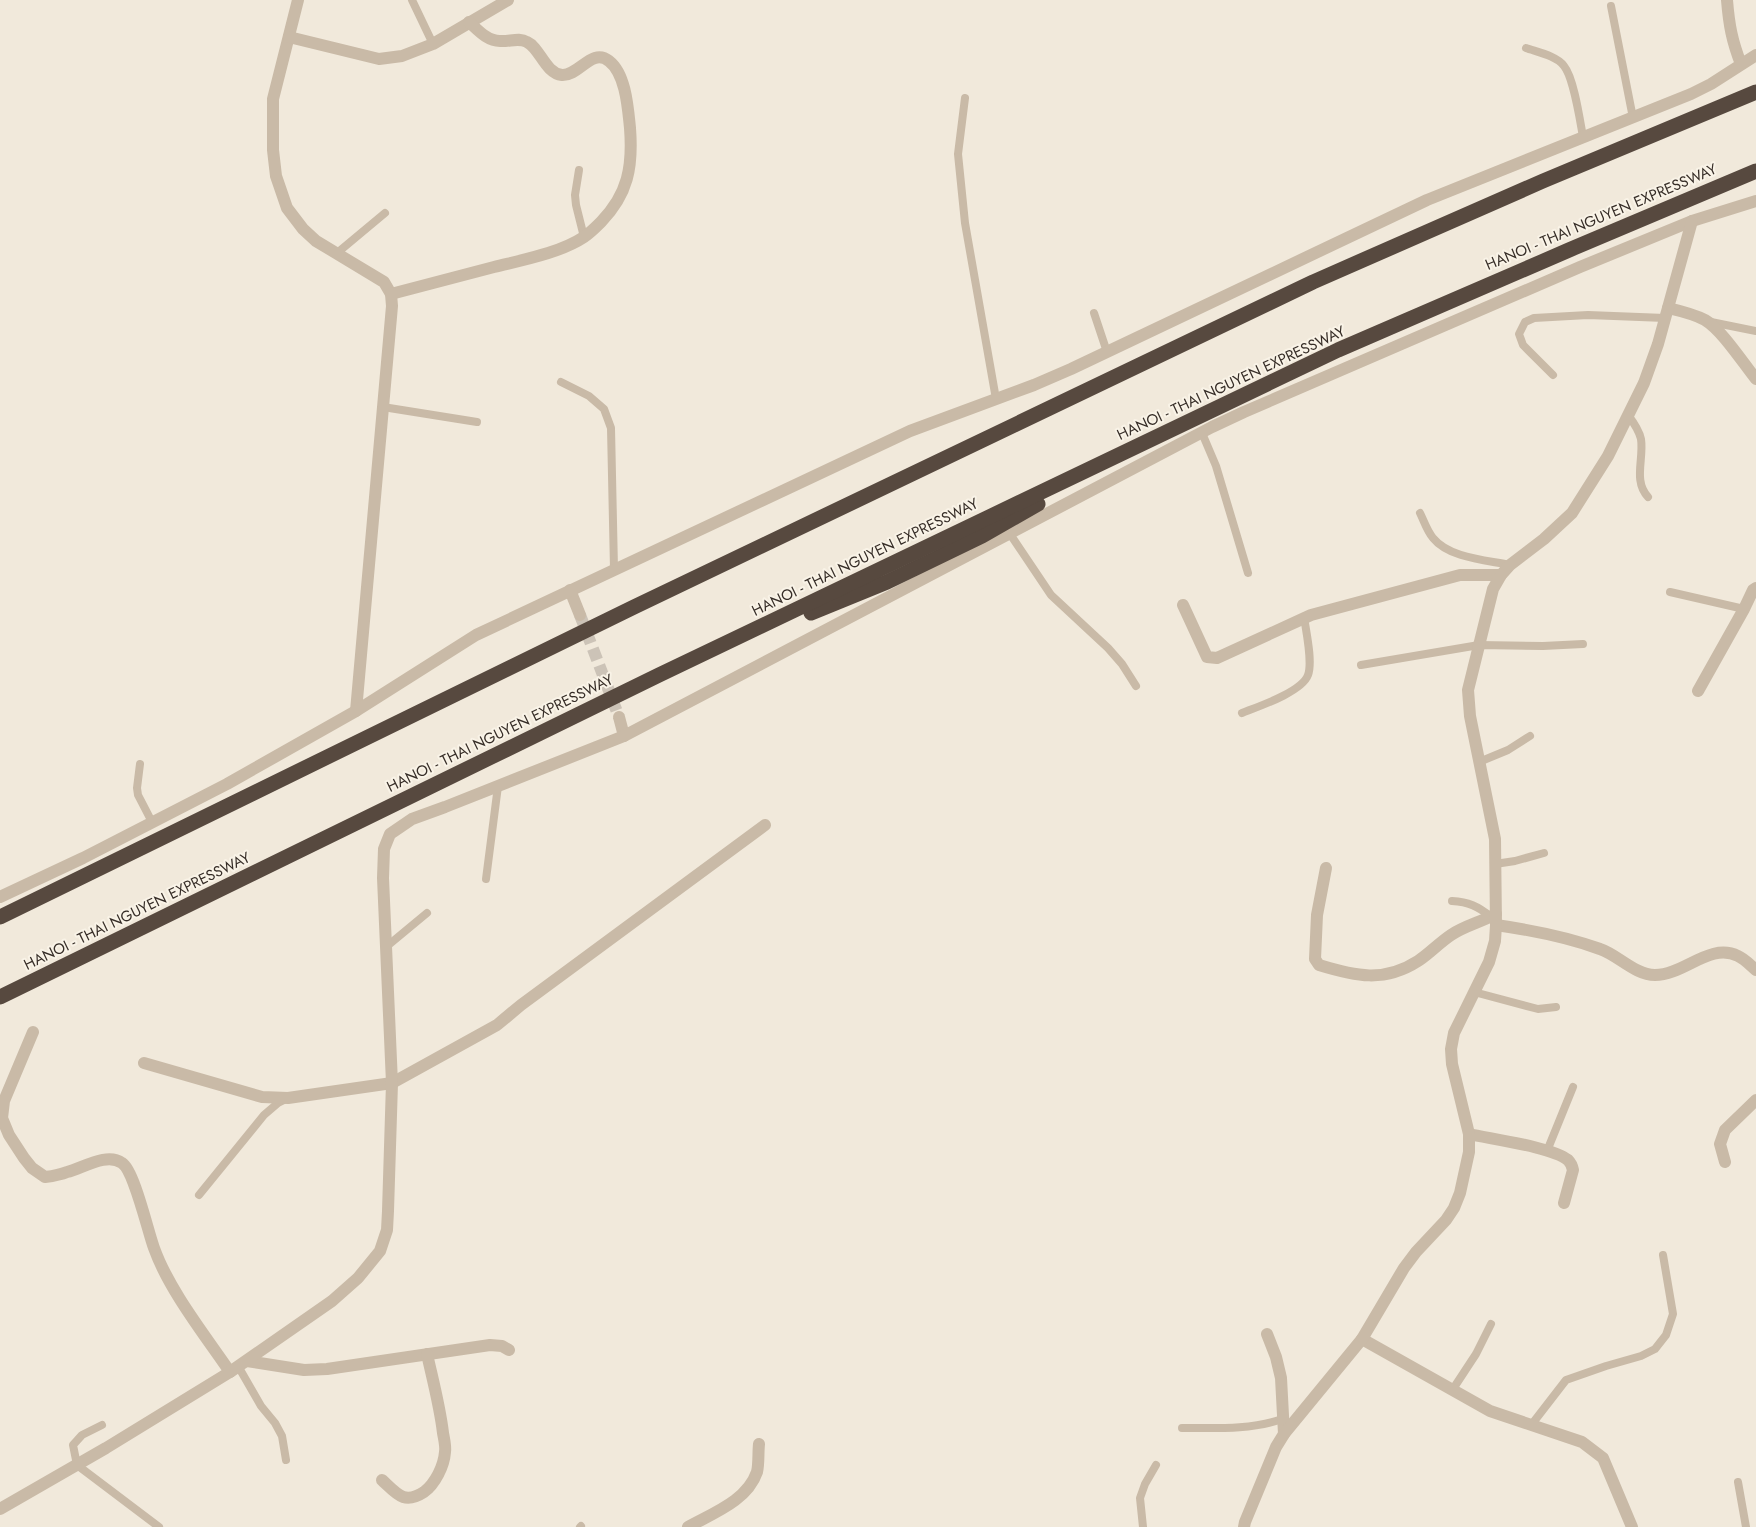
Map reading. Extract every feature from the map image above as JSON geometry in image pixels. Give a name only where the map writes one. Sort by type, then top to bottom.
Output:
[{"type":"highway","points":[[0,917],[634,607],[1313,282],[1543,181],[1756,92]]},
{"type":"highway","name":"HANOI - THAI NGUYEN EXPRESSWAY","points":[[0,998],[659,675],[1338,350],[1756,171]]},
{"type":"street","points":[[298,0],[273,99],[273,150],[276,176],[287,208],[303,229],[316,241],[384,282],[391,294],[392,306],[356,712]]},
{"type":"street","points":[[289,37],[379,59],[402,56],[433,44],[508,0]]},
{"type":"street","points":[[1728,0],[1729,26],[1741,64]]},
{"type":"street","points":[[391,294],[557,250],[584,237],[613,210],[626,187],[632,152],[628,104],[618,74],[611,62],[602,56],[596,57],[567,74],[561,75],[550,68],[529,42],[488,38],[469,22]]},
{"type":"street","points":[[0,897],[227,784],[356,712],[476,635],[910,431],[1034,385],[1108,352],[1427,200],[1691,94],[1711,84],[1756,55]]},
{"type":"street","points":[[0,1509],[77,1465],[238,1366],[332,1301],[358,1278],[380,1251],[387,1230],[392,1083],[383,878],[384,849],[390,834],[412,818],[624,736],[1202,432],[1244,412],[1580,267],[1692,221],[1756,201]]},
{"type":"street","points":[[1244,1527],[1276,1447],[1284,1434],[1362,1339],[1404,1268],[1416,1252],[1446,1220],[1454,1208],[1460,1193],[1469,1152],[1469,1134],[1452,1064],[1451,1049],[1454,1033],[1488,962],[1495,941],[1494,919],[1500,863],[1470,716],[1468,690],[1493,589],[1506,570],[1544,540],[1572,513],[1608,456],[1644,383],[1658,344],[1692,221]]},
{"type":"street","points":[[1667,313],[1692,314],[1706,321],[1718,331],[1756,379]]},
{"type":"street","points":[[1183,605],[1207,657],[1218,658],[1304,618],[1460,575],[1506,570]]},
{"type":"street","points":[[1698,691],[1753,590],[1756,588]]},
{"type":"street","points":[[570,590],[580,615]]},
{"type":"street","points":[[619,717],[624,736]]},
{"type":"street","points":[[144,1064],[262,1097],[288,1098],[392,1083],[497,1025],[521,1005],[765,825]]},
{"type":"street","points":[[1326,868],[1317,915],[1315,959],[1319,965],[1338,971],[1377,976],[1398,971],[1418,961],[1452,934],[1494,919],[1601,949],[1640,971],[1654,975],[1668,973],[1710,955],[1726,952],[1740,956],[1756,970]]},
{"type":"street","points":[[34,1032],[4,1101],[2,1118],[9,1135],[32,1168],[45,1176],[68,1172],[111,1159],[123,1163],[134,1184],[154,1248],[165,1275],[238,1366],[304,1370],[327,1369],[490,1345],[502,1346],[509,1350]]},
{"type":"street","points":[[1725,1162],[1720,1144],[1725,1130],[1756,1100]]},
{"type":"street","points":[[1469,1134],[1547,1151],[1568,1160],[1572,1165],[1564,1204]]},
{"type":"street","points":[[1267,1334],[1281,1378],[1284,1434]]},
{"type":"street","points":[[1362,1339],[1490,1410],[1582,1442],[1603,1458],[1632,1527]]},
{"type":"street","points":[[382,1480],[401,1496],[415,1498],[427,1489],[441,1470],[446,1452],[441,1417],[427,1354]]},
{"type":"street","points":[[688,1527],[733,1502],[749,1488],[757,1471],[759,1444]]},
{"type":"lane","points":[[412,0],[433,44]]},
{"type":"lane","points":[[1611,6],[1633,118]]},
{"type":"lane","points":[[1526,48],[1554,59],[1564,66],[1570,80],[1584,137]]},
{"type":"lane","points":[[965,98],[958,154],[965,223],[996,399]]},
{"type":"lane","points":[[579,170],[575,195],[584,237]]},
{"type":"lane","points":[[337,253],[385,213]]},
{"type":"lane","points":[[1094,312],[1108,352]]},
{"type":"lane","points":[[1553,375],[1523,345],[1519,334],[1525,322],[1534,318],[1667,313]]},
{"type":"lane","points":[[1706,321],[1756,331]]},
{"type":"lane","points":[[561,382],[589,396],[604,409],[611,428],[614,569]]},
{"type":"lane","points":[[383,407],[477,422]]},
{"type":"lane","points":[[1628,415],[1638,428],[1641,439],[1640,483],[1648,496]]},
{"type":"lane","points":[[1202,432],[1216,466],[1248,573]]},
{"type":"lane","points":[[1420,513],[1432,537],[1442,548],[1506,570]]},
{"type":"lane","points":[[1010,534],[1051,595],[1108,648],[1122,664],[1136,686]]},
{"type":"lane","points":[[1670,592],[1744,609]]},
{"type":"lane","points":[[1242,713],[1279,697],[1302,684],[1308,675],[1308,641],[1304,618]]},
{"type":"lane","points":[[1361,665],[1479,645],[1543,646],[1583,644]]},
{"type":"lane","points":[[1479,762],[1508,750],[1530,736]]},
{"type":"lane","points":[[140,764],[138,795],[152,822]]},
{"type":"lane","points":[[486,879],[498,786]]},
{"type":"lane","points":[[1500,863],[1544,853]]},
{"type":"lane","points":[[1452,901],[1467,902],[1478,907],[1494,919]]},
{"type":"lane","points":[[386,947],[427,913]]},
{"type":"lane","points":[[1474,992],[1538,1009],[1556,1007]]},
{"type":"lane","points":[[1547,1151],[1573,1087]]},
{"type":"lane","points":[[199,1195],[264,1115],[278,1103],[288,1098]]},
{"type":"lane","points":[[1532,1424],[1566,1380],[1641,1356],[1655,1349],[1666,1335],[1673,1314],[1663,1254]]},
{"type":"lane","points":[[1453,1389],[1476,1354],[1491,1324]]},
{"type":"lane","points":[[238,1366],[261,1406],[275,1423],[282,1436],[286,1460]]},
{"type":"lane","points":[[1182,1428],[1216,1428],[1270,1423],[1282,1419]]},
{"type":"lane","points":[[102,1425],[82,1435],[73,1445],[77,1465],[159,1527]]},
{"type":"lane","points":[[1143,1527],[1140,1498],[1145,1484],[1156,1465]]},
{"type":"lane","points":[[1738,1482],[1746,1527]]},
{"type":"tunnel","points":[[580,615],[619,717]]}]
